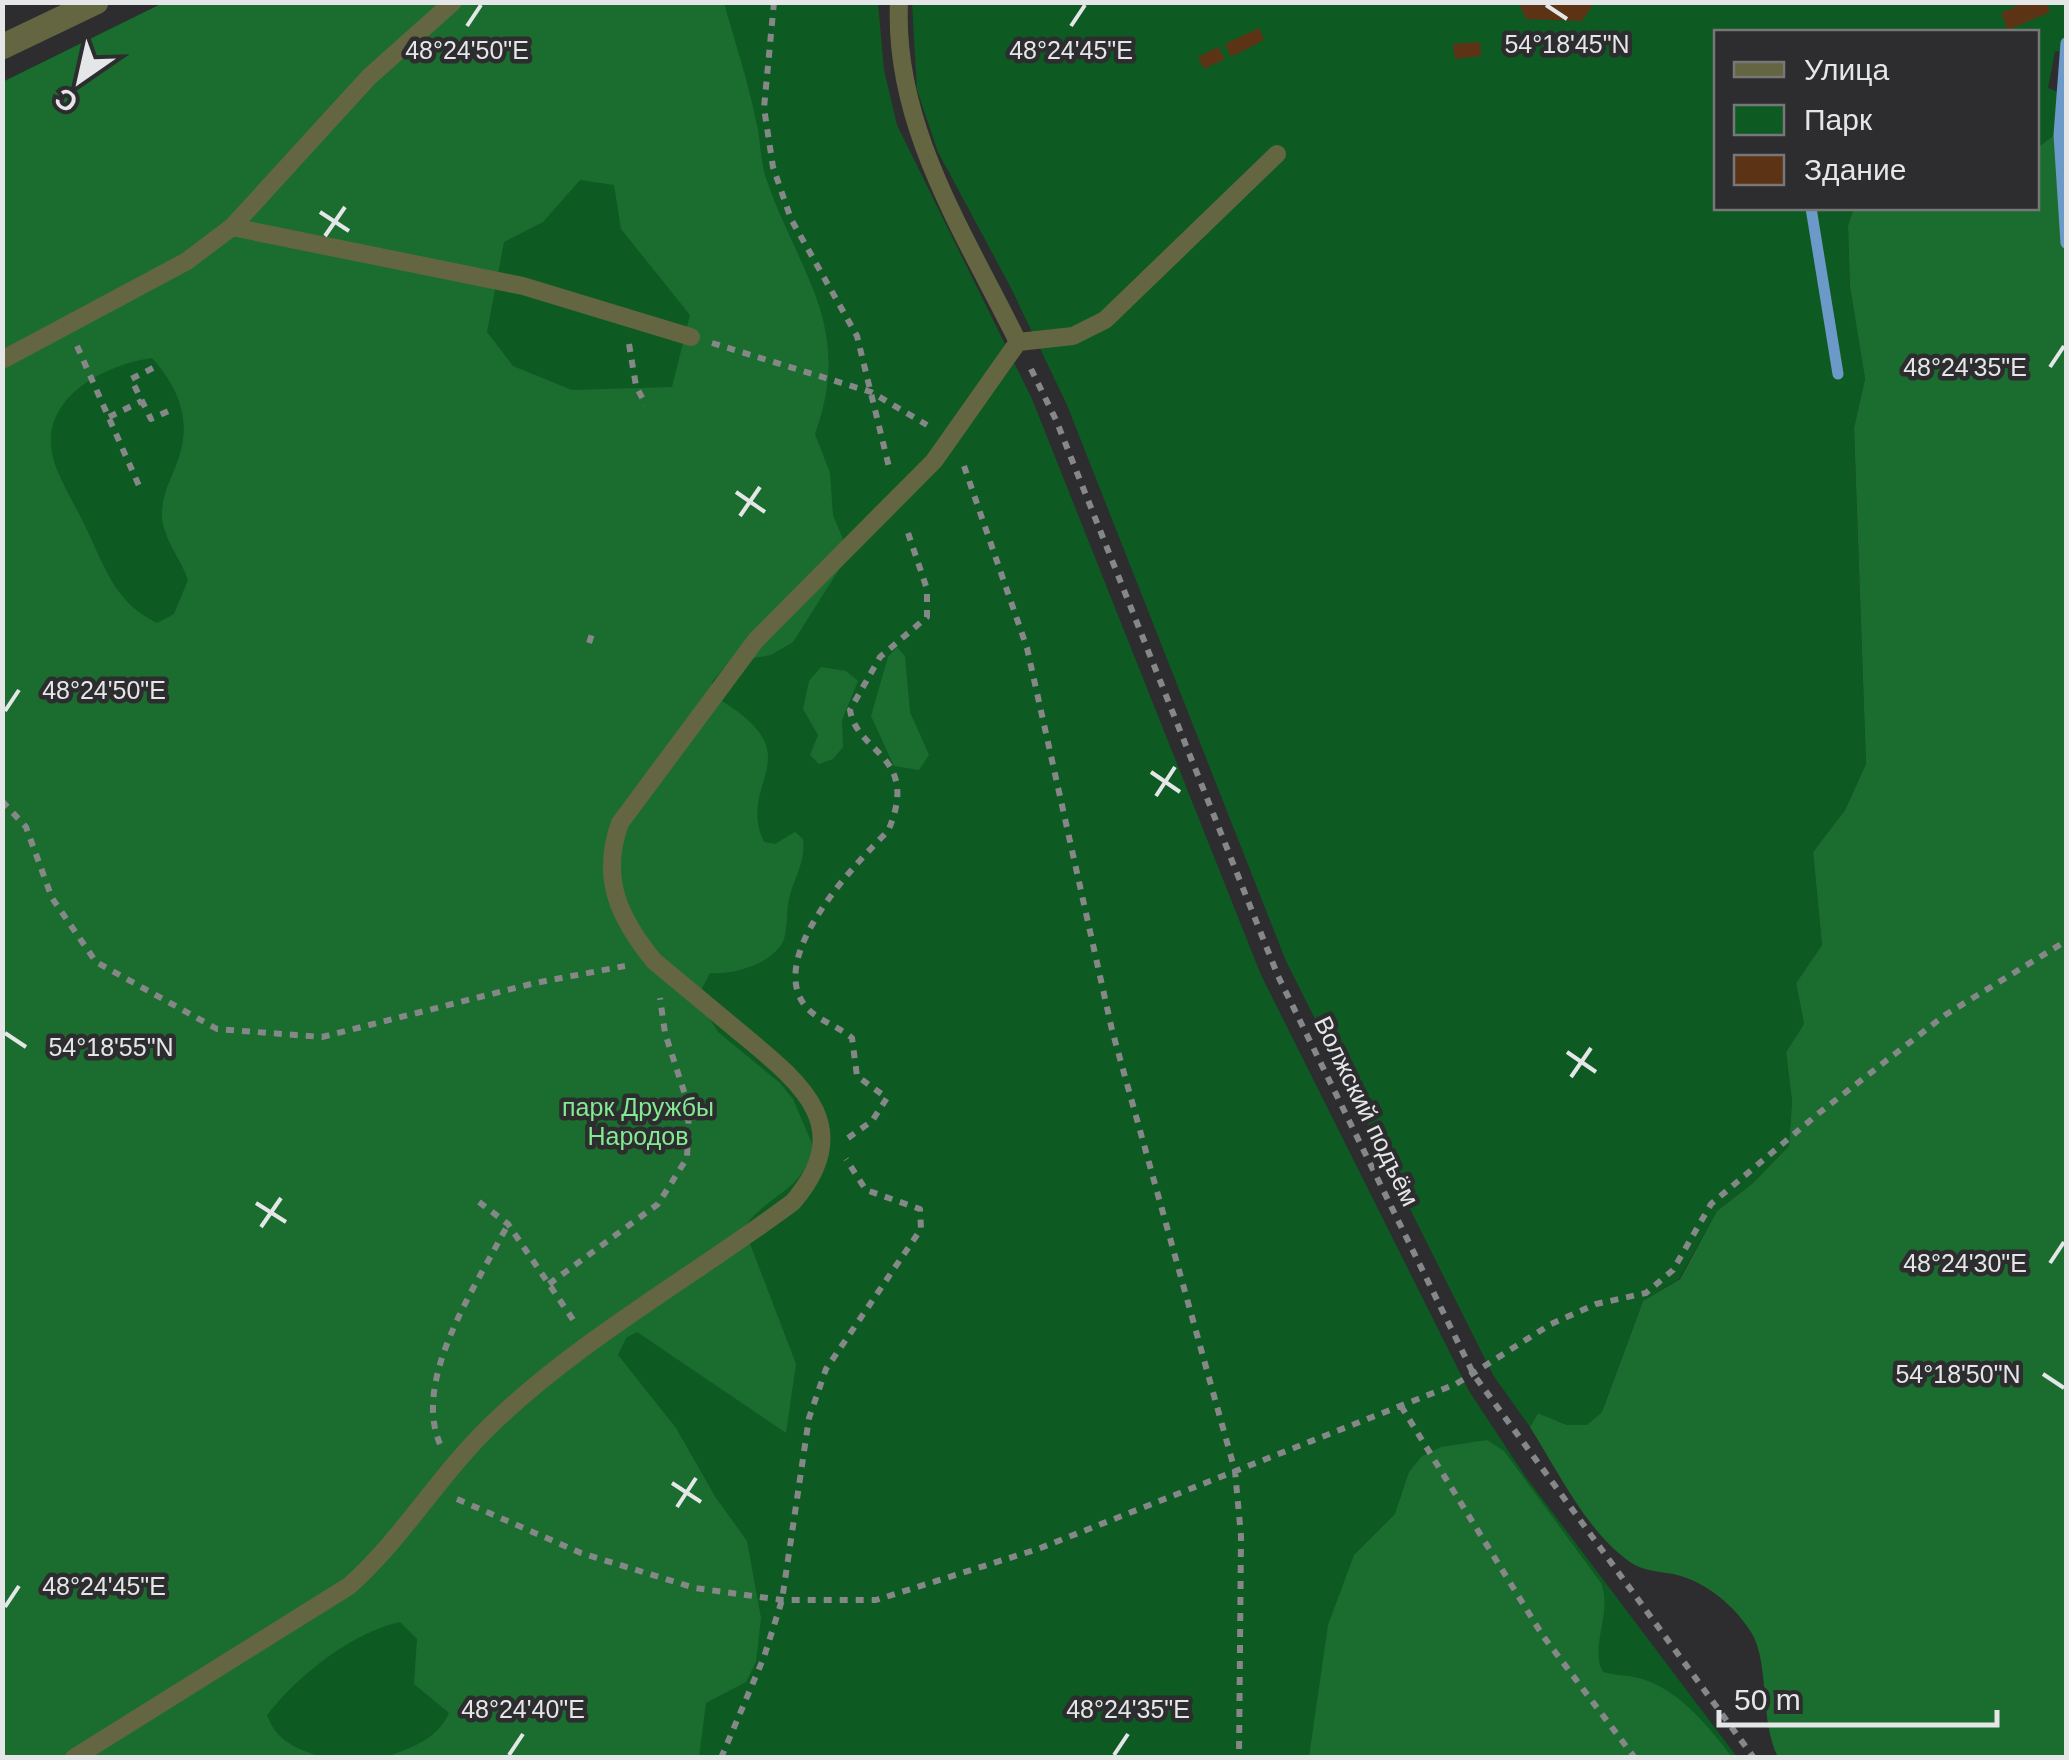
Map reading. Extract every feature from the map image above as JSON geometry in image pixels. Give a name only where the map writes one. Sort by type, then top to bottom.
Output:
[{"type":"street","points":[[2,47],[96,2]]},
{"type":"lane","points":[[2,360],[67,322],[188,261],[232,226],[369,77],[453,2]]},
{"type":"lane","points":[[899,2],[905,95],[922,147],[1018,342]]},
{"type":"lane","points":[[74,1758],[349,1586],[379,1559],[450,1468],[492,1424],[591,1345],[793,1202],[807,1185],[823,1135],[804,1088],[654,961],[617,907],[610,872],[620,823],[756,640],[934,460],[1018,342],[1073,336],[1105,320],[1276,154]]},
{"type":"lane","points":[[232,226],[522,286],[691,337]]},
{"type":"path","points":[[721,1758],[764,1657],[782,1600],[810,1418],[826,1370],[921,1229],[920,1209],[866,1190],[850,1171],[844,1153],[846,1140],[872,1121],[887,1098],[857,1076],[852,1038],[805,1006],[798,990],[797,967],[817,914],[888,831],[894,816],[895,777],[885,755],[860,731],[850,710],[880,657],[920,626],[930,606],[897,499],[857,336],[791,219],[773,167],[764,108],[774,2]]},
{"type":"path","points":[[624,317],[636,386],[646,405]]},
{"type":"path","points":[[67,322],[140,488]]},
{"type":"path","points":[[691,337],[870,392],[930,428],[937,440],[934,460]]},
{"type":"path","name":"Волжский подъём","points":[[1018,342],[1056,420],[1278,976],[1474,1376],[1754,1758]]},
{"type":"path","points":[[153,368],[132,379],[151,420],[173,410]]},
{"type":"path","points":[[109,417],[142,401]]},
{"type":"path","points":[[954,436],[1027,648],[1112,1030],[1235,1471],[1241,1536],[1239,1758]]},
{"type":"path","points":[[590,643],[593,631]]},
{"type":"path","points":[[2,802],[26,827],[52,898],[96,962],[217,1029],[322,1038],[536,983],[654,961]]},
{"type":"path","points":[[435,1487],[488,1516],[581,1553],[695,1588],[782,1600],[876,1600],[1038,1549],[1474,1376],[1552,1324],[1596,1304],[1646,1293],[1674,1270],[1711,1204],[1806,1124],[1945,1016],[2066,940]]},
{"type":"path","points":[[549,1284],[658,1204],[687,1158],[689,1107],[665,1033]]},
{"type":"path","points":[[480,1202],[508,1224],[591,1345]]},
{"type":"path","points":[[450,1468],[431,1410],[437,1375],[455,1323],[508,1224]]},
{"type":"path","points":[[1401,1406],[1543,1636],[1635,1758]]},
{"type":"green space","name":"парк Дружбы Народов","points":[[163,3],[878,3],[884,70],[897,125],[1032,399],[1261,975],[1469,1391],[1525,1476],[1737,1757],[3,1757],[2,82]]},
{"type":"green space","points":[[163,3],[724,3],[753,106],[765,174],[807,274],[826,332],[829,363],[815,434],[830,473],[833,515],[849,554],[793,642],[771,655],[728,663],[712,682],[717,698],[746,719],[762,737],[768,753],[758,802],[764,842],[775,844],[795,832],[803,839],[801,863],[779,947],[753,966],[710,973],[697,998],[718,1032],[780,1083],[793,1099],[813,1146],[801,1174],[744,1228],[796,1364],[786,1433],[637,1332],[626,1338],[618,1355],[676,1428],[716,1498],[747,1541],[761,1618],[756,1662],[746,1682],[706,1703],[699,1757],[385,1757],[430,1736],[449,1713],[414,1684],[417,1639],[400,1622],[362,1636],[326,1658],[267,1715],[282,1738],[321,1757],[3,1758],[3,82]],"holes":[[[580,180],[614,185],[621,229],[690,315],[672,387],[572,390],[513,366],[487,332],[504,242],[543,222]],[[152,358],[175,391],[183,416],[183,443],[162,515],[165,531],[188,580],[174,614],[157,623],[131,605],[113,583],[60,476],[51,437],[55,418],[78,388],[114,368]]]},
{"type":"green space","points":[[912,3],[2066,3],[2066,52],[2055,51],[2048,88],[2066,95],[2066,126],[2039,146],[2039,30],[1714,30],[1714,210],[1853,210],[1848,226],[1850,287],[1865,379],[1854,429],[1866,764],[1845,810],[1813,852],[1822,945],[1796,983],[1804,1024],[1786,1052],[1792,1101],[1789,1146],[1753,1183],[1717,1211],[1679,1279],[1643,1301],[1602,1412],[1588,1425],[1567,1425],[1538,1413],[1530,1427],[1493,1375],[1286,961],[1067,405],[1010,286],[938,152],[917,90]]},
{"type":"green space","points":[[2066,126],[2066,1757],[1778,1757],[1768,1726],[1761,1659],[1744,1622],[1707,1588],[1685,1577],[1640,1567],[1614,1549],[1574,1499],[1530,1427],[1538,1413],[1567,1425],[1587,1425],[1602,1412],[1643,1301],[1680,1279],[1717,1211],[1753,1183],[1789,1146],[1792,1101],[1786,1052],[1804,1024],[1796,983],[1822,945],[1813,852],[1845,810],[1866,764],[1854,428],[1865,379],[1850,287],[1848,226],[1853,210],[2039,210],[2039,146]]},
{"type":"green space","points":[[897,647],[905,656],[910,712],[929,755],[919,770],[894,766],[871,716],[888,657]]},
{"type":"green space","points":[[821,667],[846,671],[858,681],[842,720],[843,747],[833,759],[819,764],[810,755],[818,735],[803,709],[809,681]]},
{"type":"green space","points":[[1487,1440],[1504,1451],[1601,1583],[1604,1606],[1598,1652],[1603,1672],[1642,1679],[1669,1692],[1704,1722],[1732,1757],[1309,1757],[1328,1625],[1354,1555],[1395,1514],[1409,1472],[1422,1456],[1441,1447]]},
{"type":"building","points":[[1518,2],[1595,2],[1582,21],[1526,19]]},
{"type":"building","points":[[2025,2],[2046,2],[2050,12],[2008,30],[2001,13]]},
{"type":"building","points":[[1259,28],[1264,40],[1231,57],[1225,44]]},
{"type":"building","points":[[1480,42],[1481,56],[1455,59],[1453,44]]},
{"type":"building","points":[[1218,47],[1225,59],[1204,69],[1198,57]]},
{"type":"waterway","points":[[2066,43],[2059,135],[2066,243]]},
{"type":"waterway","points":[[1811,210],[1838,374]]}]
